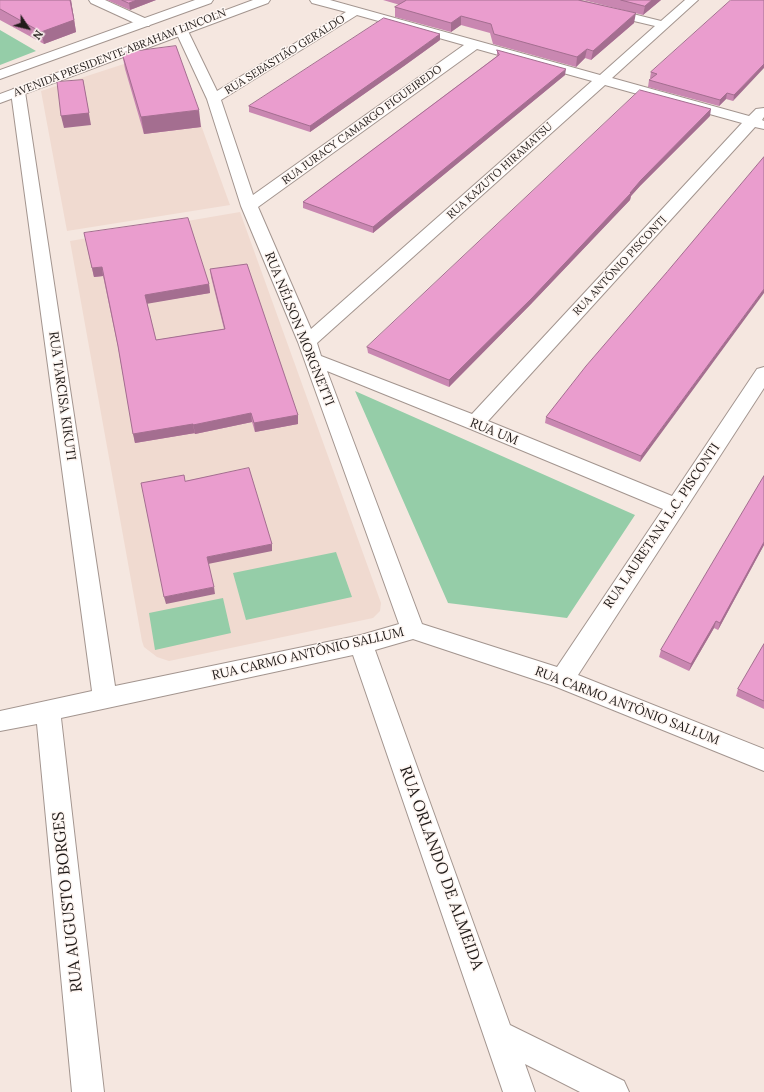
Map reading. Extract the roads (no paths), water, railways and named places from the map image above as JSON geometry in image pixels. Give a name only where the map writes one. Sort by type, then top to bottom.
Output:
[{"type":"street","points":[[95,0],[145,23]]},
{"type":"street","name":"AVENIDA PRESIDENTE ABRAHAM LINCOLN","points":[[0,75],[207,0]]},
{"type":"street","name":"AVENIDA PRESIDENTE ABRAHAM LINCOLN","points":[[0,99],[264,0]]},
{"type":"street","points":[[316,0],[602,79],[760,118]]},
{"type":"street","points":[[562,0],[664,25]]},
{"type":"street","name":"RUA KAZUTO HIRAMATSU","points":[[310,351],[602,79],[692,0]]},
{"type":"street","name":"RUA SEBASTIÃO GERALDO","points":[[214,99],[356,11]]},
{"type":"street","name":"RUA NÉLSON MORGNETTI","points":[[181,30],[214,99],[249,206],[310,351],[413,630]]},
{"type":"street","name":"RUA JURACY CAMARGO FIGUEIREDO","points":[[249,206],[475,44]]},
{"type":"street","name":"RUA TARCISA KIKUTI","points":[[18,92],[105,700]]},
{"type":"street","name":"RUA ANTÔNIO PISCONTI","points":[[475,423],[760,118]]},
{"type":"street","name":"RUA UM","points":[[310,351],[475,423],[675,506]]},
{"type":"street","name":"RUA LAURETANA L.C. PISCONTI","points":[[562,678],[764,373]]},
{"type":"street","name":"RUA CARMO ANTÔNIO SALLUM","points":[[0,721],[105,700],[360,644],[413,630],[562,678],[764,760]]},
{"type":"street","name":"RUA ORLANDO DE ALMEIDA","points":[[360,644],[520,1092]]},
{"type":"street","name":"RUA AUGUSTO BORGES","points":[[48,711],[88,1092]]},
{"type":"street","points":[[501,1036],[613,1092]]}]
